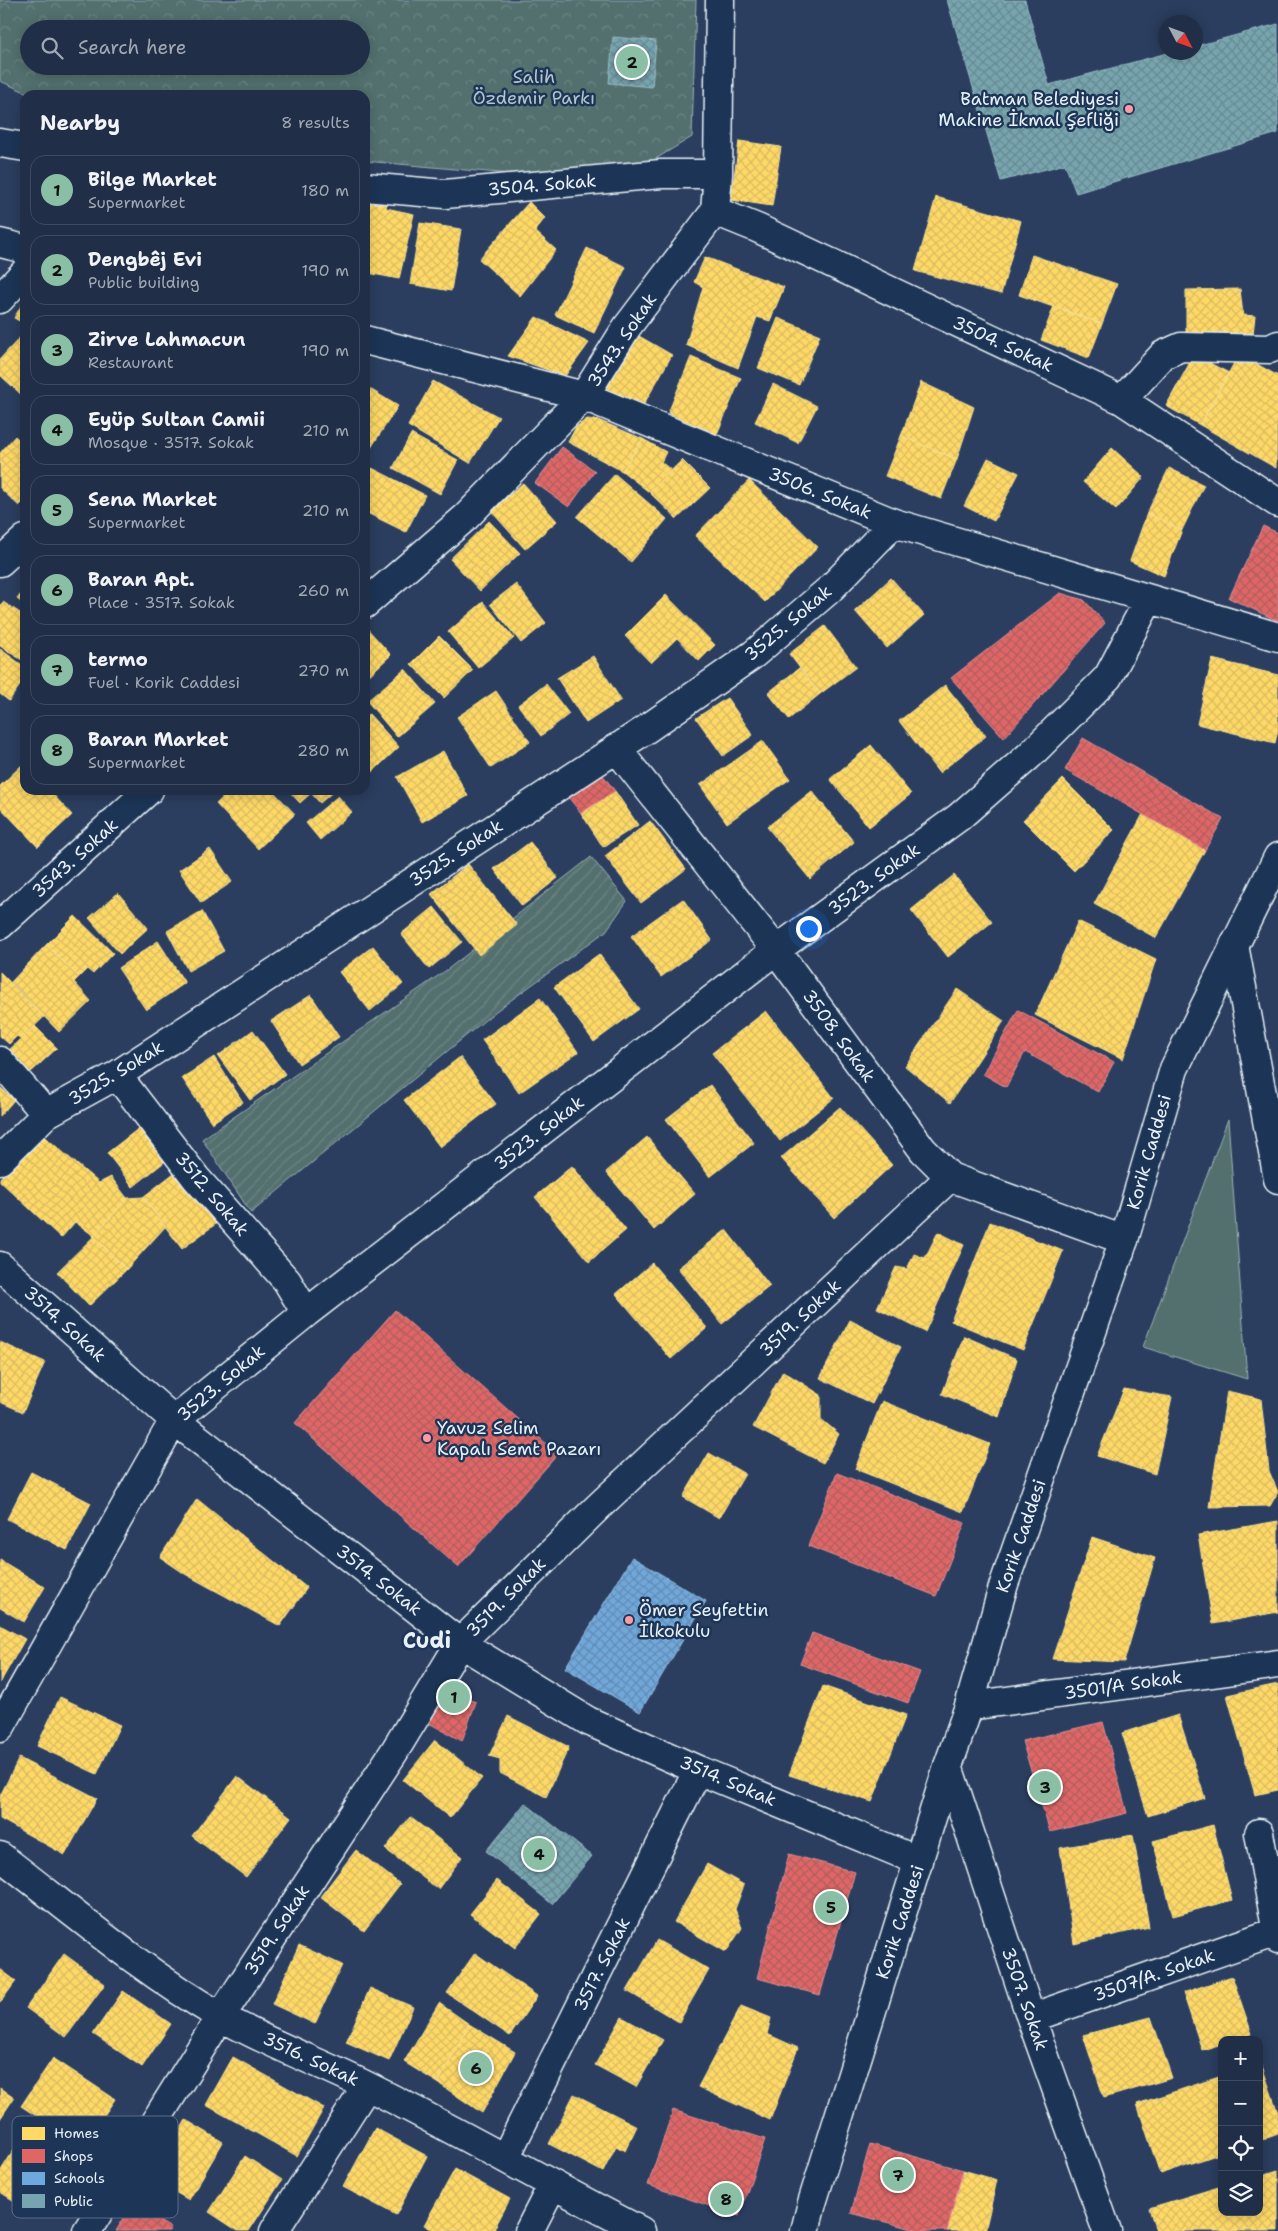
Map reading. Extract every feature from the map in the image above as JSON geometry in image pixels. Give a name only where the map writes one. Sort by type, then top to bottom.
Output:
[{"type":"street","points":[[715,211],[718,174],[720,0]]},
{"type":"street","points":[[0,143],[20,146]]},
{"type":"street","name":"3504. Sokak","points":[[370,187],[445,194],[661,174],[718,174]]},
{"type":"street","name":"3504. Sokak","points":[[715,211],[757,228],[1122,400],[1278,503]]},
{"type":"street","name":"3543. Sokak","points":[[370,600],[466,517],[584,396],[627,327],[715,211]]},
{"type":"street","points":[[0,242],[20,248]]},
{"type":"street","points":[[0,299],[20,277]]},
{"type":"street","name":"3506. Sokak","points":[[370,341],[584,396],[894,523],[1278,637]]},
{"type":"street","points":[[1122,400],[1163,356],[1181,346],[1270,349],[1278,345]]},
{"type":"street","name":"3525. Sokak","points":[[0,1160],[46,1114],[117,1075],[616,748],[754,654],[830,589],[894,523]]},
{"type":"street","points":[[0,562],[20,544]]},
{"type":"street","name":"3523. Sokak","points":[[0,1728],[174,1420],[306,1313],[776,950],[959,817],[1030,755],[1108,677],[1149,599]]},
{"type":"street","name":"3508. Sokak","points":[[616,748],[776,950],[923,1150],[950,1177],[1124,1240]]},
{"type":"street","name":"3543. Sokak","points":[[0,925],[143,795]]},
{"type":"street","name":"Korik Caddesi","points":[[805,2231],[948,1766],[969,1706],[1004,1584],[1124,1240],[1174,1069],[1278,857]]},
{"type":"street","points":[[1234,945],[1278,1179]]},
{"type":"street","points":[[0,1061],[46,1114]]},
{"type":"street","name":"3512. Sokak","points":[[117,1075],[196,1178],[286,1281],[306,1313]]},
{"type":"street","name":"3519. Sokak","points":[[159,2116],[221,2016],[394,1752],[460,1644],[598,1507],[950,1177]]},
{"type":"street","name":"3514. Sokak","points":[[0,1266],[174,1420],[460,1644],[588,1721],[698,1770],[919,1861]]},
{"type":"street","name":"3501/A Sokak","points":[[969,1706],[1278,1664]]},
{"type":"street","name":"3507. Sokak","points":[[948,1766],[1031,2018],[1107,2231]]},
{"type":"street","name":"3517. Sokak","points":[[505,2158],[698,1770]]},
{"type":"street","points":[[1259,1833],[1277,1936]]},
{"type":"street","name":"3516. Sokak","points":[[0,1856],[138,1962],[221,2016],[367,2086],[505,2158],[552,2186],[641,2231]]},
{"type":"street","name":"3507/A. Sokak","points":[[1031,2018],[1277,1936]]},
{"type":"street","points":[[274,2231],[367,2086]]},
{"type":"street","points":[[529,2231],[552,2186]]},
{"type":"street","name":"3519. Sokak","points":[[87,2231],[95,2218]]},
{"type":"green space","name":"Salih Özdemir Parkı","points":[[0,0],[696,0],[692,137],[647,164],[533,176],[370,161],[370,90],[21,90],[0,81]]},
{"type":"green space","points":[[591,857],[627,901],[606,931],[496,1011],[251,1213],[202,1139],[448,969]]},
{"type":"green space","points":[[1228,1119],[1247,1379],[1143,1347]]},
{"type":"building: Homes","points":[[739,141],[781,147],[772,206],[731,200]]},
{"type":"building: Homes","points":[[370,194],[388,198],[386,208],[414,214],[399,279],[370,273]]},
{"type":"building: Homes","points":[[936,197],[1021,221],[1001,294],[915,271]]},
{"type":"building: Homes","points":[[529,202],[545,218],[535,231],[556,250],[520,296],[479,259]]},
{"type":"building: Homes","points":[[420,223],[461,229],[451,291],[410,284]]},
{"type":"building: Homes","points":[[587,248],[626,267],[594,333],[555,315]]},
{"type":"building: Homes","points":[[1032,255],[1117,284],[1102,324],[1019,295]]},
{"type":"building: Homes","points":[[705,257],[784,287],[770,321],[757,317],[738,368],[686,345],[703,287],[694,282]]},
{"type":"building: Homes","points":[[1240,289],[1243,315],[1255,316],[1253,334],[1186,335],[1186,290]]},
{"type":"building: Homes","points":[[1054,306],[1102,324],[1089,358],[1041,340]]},
{"type":"building: Homes","points":[[20,308],[20,321],[14,318]]},
{"type":"building: Homes","points":[[536,317],[589,343],[565,376],[508,356]]},
{"type":"building: Homes","points":[[778,318],[820,335],[799,385],[758,368]]},
{"type":"building: Homes","points":[[632,332],[672,355],[640,411],[600,389]]},
{"type":"building: Homes","points":[[20,337],[20,393],[0,375],[0,359]]},
{"type":"building: Homes","points":[[1239,354],[1278,376],[1276,468],[1200,425]]},
{"type":"building: Homes","points":[[1194,355],[1229,373],[1200,425],[1166,406]]},
{"type":"building: Homes","points":[[691,357],[741,378],[717,434],[668,413]]},
{"type":"building: Homes","points":[[433,381],[499,417],[470,463],[408,426]]},
{"type":"building: Homes","points":[[921,382],[974,407],[957,459],[901,436]]},
{"type":"building: Homes","points":[[773,384],[817,406],[798,443],[755,422]]},
{"type":"building: Homes","points":[[370,389],[398,406],[370,449]]},
{"type":"building: Homes","points":[[587,419],[598,420],[643,439],[622,471],[568,442],[576,427]]},
{"type":"building: Homes","points":[[411,434],[458,460],[440,494],[393,468]]},
{"type":"building: Homes","points":[[15,436],[20,440],[19,506],[0,488],[0,453]]},
{"type":"building: Homes","points":[[901,436],[957,459],[941,499],[885,476]]},
{"type":"building: Homes","points":[[643,439],[666,452],[661,462],[671,470],[649,492],[622,471]]},
{"type":"building: Homes","points":[[1112,448],[1144,477],[1116,510],[1083,482]]},
{"type":"building: Homes","points":[[988,458],[1019,473],[994,521],[964,506]]},
{"type":"building: Homes","points":[[682,460],[710,488],[677,519],[649,492]]},
{"type":"building: Homes","points":[[372,468],[425,495],[406,532],[370,514],[370,472]]},
{"type":"building: Homes","points":[[1169,468],[1204,485],[1182,530],[1147,513]]},
{"type":"building: Homes","points":[[615,474],[667,519],[631,562],[577,517]]},
{"type":"building: Homes","points":[[749,480],[818,547],[765,602],[695,536]]},
{"type":"building: Homes","points":[[523,483],[557,521],[525,549],[491,511]]},
{"type":"building: Homes","points":[[1147,513],[1182,530],[1164,576],[1130,561]]},
{"type":"building: Homes","points":[[489,521],[520,553],[480,591],[450,559]]},
{"type":"building: Homes","points":[[891,578],[924,615],[887,648],[855,611]]},
{"type":"building: Homes","points":[[516,584],[546,623],[521,643],[490,604]]},
{"type":"building: Homes","points":[[666,595],[715,645],[699,661],[677,638],[651,663],[625,636]]},
{"type":"building: Homes","points":[[3,602],[20,613],[20,659],[0,646],[0,606]]},
{"type":"building: Homes","points":[[483,602],[514,638],[478,668],[448,632]]},
{"type":"building: Homes","points":[[825,626],[856,667],[820,694],[789,654]]},
{"type":"building: Homes","points":[[370,632],[391,655],[370,674]]},
{"type":"building: Homes","points":[[439,636],[473,670],[444,698],[411,664]]},
{"type":"building: Homes","points":[[0,649],[20,663],[20,685],[9,701],[0,694]]},
{"type":"building: Homes","points":[[593,656],[621,700],[586,723],[557,678]]},
{"type":"building: Homes","points":[[1212,659],[1278,675],[1278,730],[1275,743],[1197,724]]},
{"type":"building: Homes","points":[[799,668],[820,694],[789,719],[768,693]]},
{"type":"building: Homes","points":[[405,669],[435,704],[397,737],[370,705],[370,698]]},
{"type":"building: Homes","points":[[546,684],[569,714],[541,736],[518,705]]},
{"type":"building: Homes","points":[[945,685],[986,736],[939,773],[899,721]]},
{"type":"building: Homes","points":[[496,691],[530,742],[491,768],[457,717]]},
{"type":"building: Homes","points":[[727,698],[753,735],[723,756],[696,718]]},
{"type":"building: Homes","points":[[370,715],[399,747],[370,774]]},
{"type":"building: Homes","points":[[763,741],[790,779],[727,823],[700,785]]},
{"type":"building: Homes","points":[[871,745],[911,794],[869,827],[830,779]]},
{"type":"building: Homes","points":[[443,751],[468,796],[422,822],[397,777]]},
{"type":"building: Homes","points":[[20,767],[20,795],[54,795],[72,815],[38,847],[0,807],[0,786]]},
{"type":"building: Homes","points":[[1063,779],[1114,830],[1074,871],[1023,820]]},
{"type":"building: Homes","points":[[615,791],[638,825],[603,847],[581,813]]},
{"type":"building: Homes","points":[[812,791],[854,842],[810,879],[767,827]]},
{"type":"building: Homes","points":[[226,795],[277,795],[295,814],[258,849],[216,804]]},
{"type":"building: Homes","points":[[293,795],[309,795],[300,803]]},
{"type":"building: Homes","points":[[313,795],[329,795],[320,803]]},
{"type":"building: Homes","points":[[338,796],[352,812],[320,840],[306,823]]},
{"type":"building: Homes","points":[[1143,814],[1205,850],[1156,938],[1094,904]]},
{"type":"building: Homes","points":[[650,821],[686,869],[641,903],[605,856]]},
{"type":"building: Homes","points":[[530,842],[558,878],[522,906],[494,869]]},
{"type":"building: Homes","points":[[210,849],[232,882],[201,903],[179,870]]},
{"type":"building: Homes","points":[[468,864],[517,925],[479,955],[431,894]]},
{"type":"building: Homes","points":[[954,875],[992,922],[948,957],[911,910]]},
{"type":"building: Homes","points":[[118,893],[148,928],[120,954],[89,918]]},
{"type":"building: Homes","points":[[683,899],[712,940],[661,977],[631,936]]},
{"type":"building: Homes","points":[[434,907],[462,942],[429,969],[401,934]]},
{"type":"building: Homes","points":[[202,911],[224,951],[188,971],[167,931]]},
{"type":"building: Homes","points":[[75,916],[113,953],[93,974],[87,969],[79,977],[46,945]]},
{"type":"building: Homes","points":[[1078,921],[1156,959],[1123,1059],[1035,1015]]},
{"type":"building: Homes","points":[[158,941],[185,983],[146,1010],[118,968]]},
{"type":"building: Homes","points":[[46,945],[79,977],[74,982],[91,1001],[59,1032],[11,982]]},
{"type":"building: Homes","points":[[373,946],[403,984],[370,1011],[339,972]]},
{"type":"building: Homes","points":[[599,954],[639,1009],[594,1042],[554,987]]},
{"type":"building: Homes","points":[[0,972],[44,1017],[21,1039],[17,1036],[9,1044],[0,1036]]},
{"type":"building: Homes","points":[[957,989],[1004,1021],[950,1103],[905,1066]]},
{"type":"building: Homes","points":[[311,995],[339,1037],[299,1064],[271,1021]]},
{"type":"building: Homes","points":[[540,998],[578,1052],[519,1093],[482,1040]]},
{"type":"building: Homes","points":[[766,1011],[834,1098],[780,1141],[712,1053]]},
{"type":"building: Homes","points":[[35,1026],[57,1048],[28,1075],[8,1051]]},
{"type":"building: Homes","points":[[253,1030],[285,1074],[250,1100],[218,1056]]},
{"type":"building: Homes","points":[[214,1057],[243,1102],[212,1123],[182,1078]]},
{"type":"building: Homes","points":[[460,1057],[496,1104],[440,1147],[404,1100]]},
{"type":"building: Homes","points":[[710,1085],[754,1143],[710,1177],[666,1119]]},
{"type":"building: Homes","points":[[0,1087],[14,1100],[0,1116]]},
{"type":"building: Homes","points":[[840,1107],[892,1165],[834,1218],[781,1158]]},
{"type":"building: Homes","points":[[143,1125],[168,1159],[133,1187],[107,1153]]},
{"type":"building: Homes","points":[[43,1135],[99,1183],[111,1177],[127,1198],[94,1236],[75,1222],[61,1238],[0,1181],[0,1178]]},
{"type":"building: Homes","points":[[647,1137],[695,1194],[654,1230],[606,1172]]},
{"type":"building: Homes","points":[[572,1166],[626,1230],[589,1262],[535,1197]]},
{"type":"building: Homes","points":[[178,1170],[217,1223],[182,1249],[143,1197]]},
{"type":"building: Homes","points":[[143,1197],[165,1227],[126,1270],[94,1236],[127,1198]]},
{"type":"building: Homes","points":[[990,1222],[1063,1251],[1023,1350],[951,1321]]},
{"type":"building: Homes","points":[[726,1230],[770,1286],[722,1324],[678,1268]]},
{"type":"building: Homes","points":[[938,1232],[964,1245],[925,1332],[877,1308],[896,1267],[907,1269],[914,1254],[925,1258]]},
{"type":"building: Homes","points":[[94,1236],[126,1270],[89,1306],[57,1272]]},
{"type":"building: Homes","points":[[652,1263],[707,1328],[671,1359],[616,1294]]},
{"type":"building: Homes","points":[[850,1320],[901,1347],[872,1404],[820,1378]]},
{"type":"building: Homes","points":[[964,1336],[1017,1359],[999,1417],[942,1394]]},
{"type":"building: Homes","points":[[0,1342],[45,1362],[23,1412],[0,1402]]},
{"type":"building: Homes","points":[[783,1371],[821,1395],[821,1419],[839,1434],[823,1463],[753,1427]]},
{"type":"building: Homes","points":[[1124,1389],[1172,1397],[1155,1474],[1097,1456]]},
{"type":"building: Homes","points":[[1227,1391],[1261,1399],[1269,1471],[1278,1492],[1270,1506],[1209,1507]]},
{"type":"building: Homes","points":[[882,1401],[990,1444],[963,1512],[855,1469]]},
{"type":"building: Homes","points":[[709,1453],[745,1474],[719,1518],[683,1497]]},
{"type":"building: Homes","points":[[31,1472],[91,1503],[67,1550],[7,1519]]},
{"type":"building: Homes","points":[[197,1499],[307,1588],[280,1626],[185,1574],[160,1557]]},
{"type":"building: Homes","points":[[1278,1521],[1278,1612],[1213,1624],[1198,1535]]},
{"type":"building: Homes","points":[[1092,1537],[1155,1558],[1124,1662],[1052,1659]]},
{"type":"building: Homes","points":[[0,1560],[45,1587],[24,1622],[0,1608]]},
{"type":"building: Homes","points":[[0,1625],[25,1639],[0,1683]]},
{"type":"building: Homes","points":[[1278,1684],[1278,1790],[1255,1795],[1227,1695]]},
{"type":"building: Homes","points":[[823,1686],[906,1715],[872,1802],[789,1775]]},
{"type":"building: Homes","points":[[60,1697],[120,1725],[97,1774],[37,1746]]},
{"type":"building: Homes","points":[[1178,1715],[1205,1798],[1148,1816],[1122,1733]]},
{"type":"building: Homes","points":[[508,1716],[569,1747],[546,1797],[500,1773],[500,1759],[489,1756]]},
{"type":"building: Homes","points":[[435,1740],[482,1778],[450,1818],[403,1780]]},
{"type":"building: Homes","points":[[19,1758],[97,1798],[65,1855],[0,1819],[0,1796]]},
{"type":"building: Homes","points":[[237,1776],[291,1817],[246,1877],[192,1836]]},
{"type":"building: Homes","points":[[410,1817],[462,1857],[438,1889],[385,1849]]},
{"type":"building: Homes","points":[[1213,1825],[1232,1900],[1173,1916],[1153,1841]]},
{"type":"building: Homes","points":[[1133,1835],[1149,1927],[1074,1944],[1060,1848]]},
{"type":"building: Homes","points":[[356,1850],[400,1884],[364,1931],[320,1897]]},
{"type":"building: Homes","points":[[707,1864],[744,1885],[735,1909],[742,1928],[726,1952],[674,1922]]},
{"type":"building: Homes","points":[[497,1880],[541,1914],[515,1948],[470,1914]]},
{"type":"building: Homes","points":[[657,1940],[709,1970],[679,2022],[627,1991]]},
{"type":"building: Homes","points":[[299,1945],[342,1965],[315,2024],[272,2004]]},
{"type":"building: Homes","points":[[475,1953],[537,1996],[510,2036],[447,1993]]},
{"type":"building: Homes","points":[[64,1954],[105,1984],[66,2037],[26,2008]]},
{"type":"building: Homes","points":[[0,1969],[16,1981],[0,2003]]},
{"type":"building: Homes","points":[[1232,1976],[1252,2034],[1246,2036],[1218,2036],[1218,2045],[1202,2050],[1183,1993]]},
{"type":"building: Homes","points":[[370,1988],[413,2007],[389,2061],[346,2042]]},
{"type":"building: Homes","points":[[123,1991],[171,2024],[142,2067],[93,2034]]},
{"type":"building: Homes","points":[[439,2003],[469,2024],[438,2083],[404,2062]]},
{"type":"building: Homes","points":[[741,2006],[771,2018],[767,2034],[798,2048],[770,2120],[698,2087]]},
{"type":"building: Homes","points":[[622,2017],[663,2040],[636,2087],[595,2065]]},
{"type":"building: Homes","points":[[1151,2017],[1172,2078],[1104,2098],[1083,2035]]},
{"type":"building: Homes","points":[[469,2024],[515,2052],[482,2113],[438,2083]]},
{"type":"building: Homes","points":[[233,2057],[324,2108],[297,2156],[206,2105]]},
{"type":"building: Homes","points":[[53,2058],[115,2099],[104,2116],[36,2116],[21,2106]]},
{"type":"building: Homes","points":[[1263,2069],[1278,2113],[1278,2134],[1263,2140]]},
{"type":"building: Homes","points":[[1218,2077],[1218,2154],[1160,2174],[1137,2104]]},
{"type":"building: Homes","points":[[0,2088],[14,2098],[0,2119]]},
{"type":"building: Homes","points":[[574,2094],[637,2126],[625,2151],[616,2146],[603,2172],[549,2144]]},
{"type":"building: Homes","points":[[186,2120],[223,2142],[189,2200],[178,2194],[178,2134]]},
{"type":"building: Homes","points":[[375,2128],[427,2156],[396,2215],[343,2187]]},
{"type":"building: Homes","points":[[12,2153],[12,2199],[0,2192],[0,2172]]},
{"type":"building: Homes","points":[[245,2156],[282,2180],[249,2231],[238,2231],[209,2212]]},
{"type":"building: Homes","points":[[455,2169],[510,2199],[493,2231],[435,2231],[424,2225]]},
{"type":"building: Homes","points":[[963,2170],[997,2180],[985,2231],[947,2231]]},
{"type":"building: Homes","points":[[1278,2170],[1278,2231],[1156,2231],[1149,2208],[1218,2187],[1218,2216],[1263,2216],[1263,2175]]},
{"type":"building: Shops","points":[[562,447],[595,471],[569,507],[535,483]]},
{"type":"building: Shops","points":[[1263,526],[1278,533],[1278,621],[1229,598]]},
{"type":"building: Shops","points":[[1060,593],[1084,600],[1105,623],[1004,738],[951,678]]},
{"type":"building: Shops","points":[[1083,738],[1223,819],[1205,850],[1065,770]]},
{"type":"building: Shops","points":[[602,774],[615,791],[581,813],[568,797]]},
{"type":"building: Shops","points":[[1018,1010],[1114,1062],[1098,1092],[1025,1052],[1006,1087],[983,1074]]},
{"type":"building: Shops","name":"Yavuz Selim Kapalı Semt Pazarı","points":[[395,1310],[558,1454],[458,1567],[295,1423]]},
{"type":"building: Shops","points":[[837,1473],[965,1523],[936,1596],[808,1546]]},
{"type":"building: Shops","points":[[812,1633],[920,1672],[908,1703],[800,1664]]},
{"type":"building: Shops","points":[[443,1690],[476,1702],[462,1741],[427,1722]]},
{"type":"building: Shops","points":[[1103,1722],[1127,1813],[1050,1832],[1022,1741]]},
{"type":"building: Shops","points":[[789,1854],[855,1872],[820,1995],[757,1978]]},
{"type":"building: Shops","points":[[673,2110],[765,2139],[739,2216],[648,2185]]},
{"type":"building: Shops","points":[[870,2144],[963,2170],[947,2231],[920,2231],[851,2213]]},
{"type":"building: Shops","points":[[124,2218],[154,2218],[171,2228],[169,2231],[116,2231]]},
{"type":"building: Schools","points":[[632,1557],[706,1601],[640,1712],[565,1668]]},
{"type":"building: Public","name":"Batman Belediyesi Makine İkmal Şefliği","points":[[947,0],[1025,0],[1049,85],[1158,56],[1158,60],[1203,60],[1203,44],[1278,24],[1278,133],[1076,193],[1065,164],[1001,181]]},
{"type":"building: Public","points":[[613,37],[656,41],[652,87],[609,83]]},
{"type":"building: Public","points":[[525,1803],[592,1856],[552,1904],[486,1851]]},
{"type":"place","name":"Dengbêj Evi","points":[[632,62]]},
{"type":"place","name":"Batman Belediyesi Makine İkmal Şefliği","points":[[1129,109]]},
{"type":"place","name":"Yavuz Selim Kapalı Semt Pazarı","points":[[427,1438]]},
{"type":"place","name":"Ömer Seyfettin İlkokulu","points":[[629,1620]]},
{"type":"place","name":"Bilge Market","points":[[454,1697]]},
{"type":"place","name":"Zirve Lahmacun","points":[[1045,1787]]},
{"type":"place","name":"Eyüp Sultan Camii","points":[[539,1854]]},
{"type":"place","name":"Sena Market","points":[[831,1907]]},
{"type":"place","name":"Baran Apt.","points":[[476,2068]]},
{"type":"place","name":"termo","points":[[898,2175]]},
{"type":"place","name":"Baran Market","points":[[726,2199]]},
{"type":"district","name":"Cudi","points":[[427,1640]]}]
